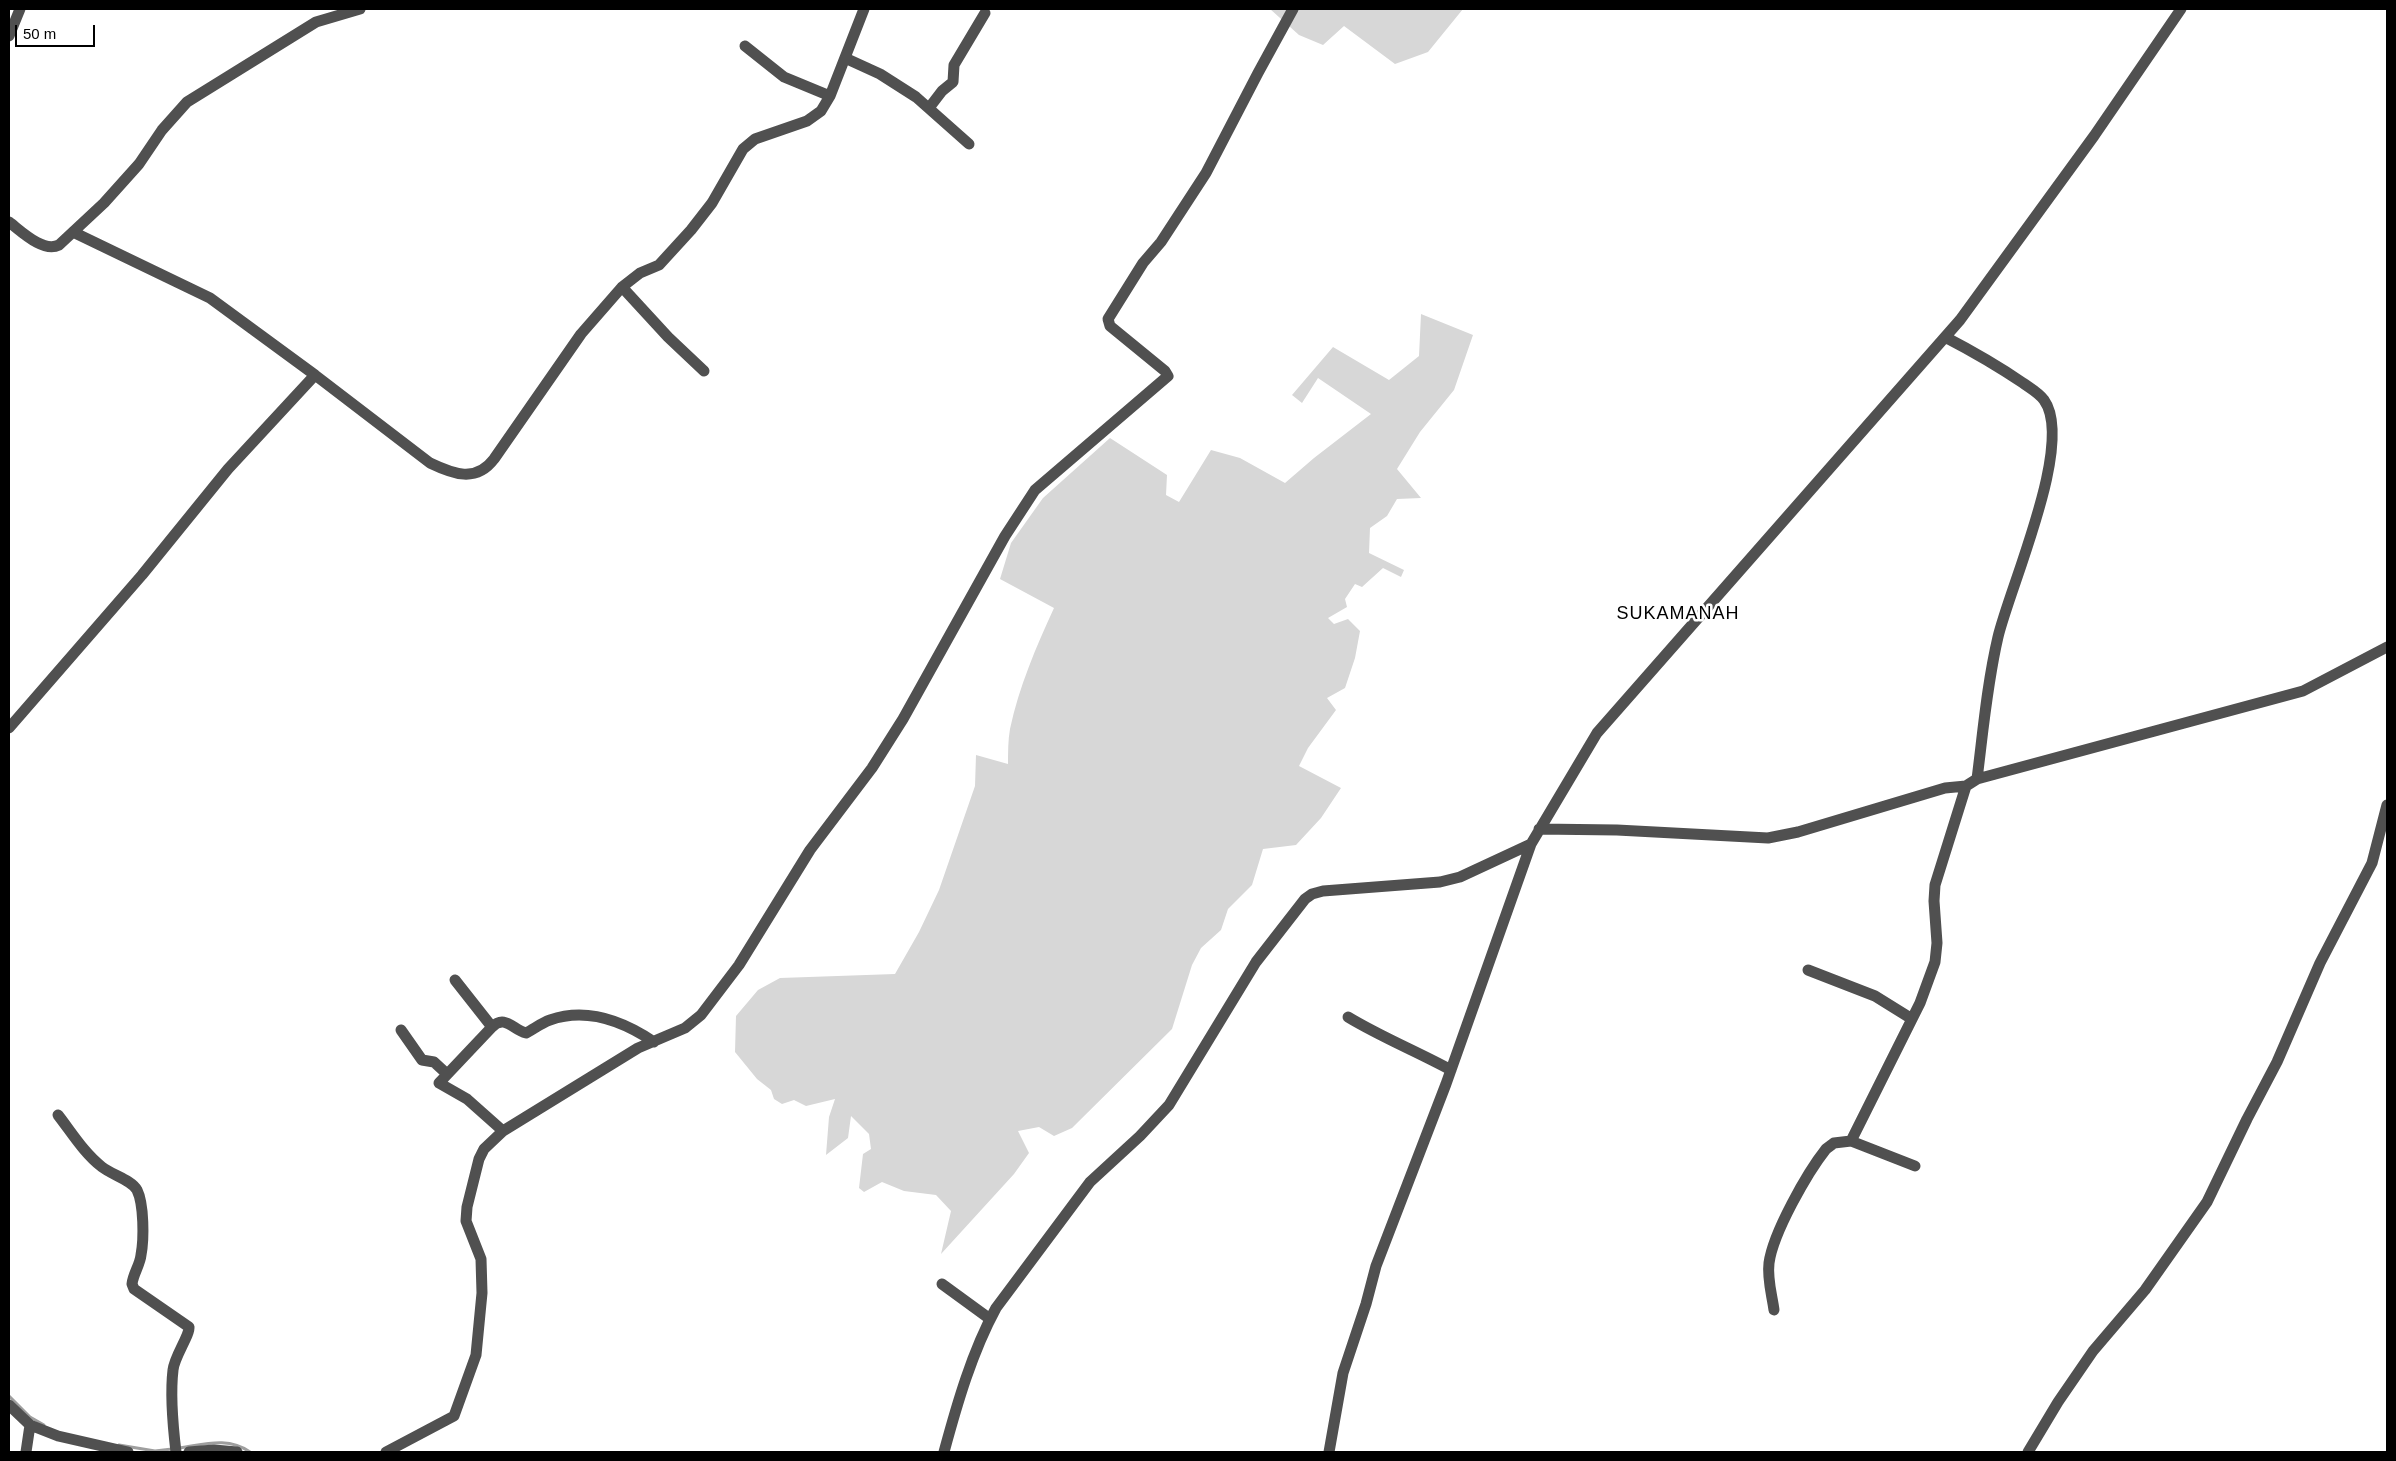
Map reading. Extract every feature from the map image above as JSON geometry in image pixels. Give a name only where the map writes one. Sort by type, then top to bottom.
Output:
[{"type":"street","points":[[9,36],[20,9]]},
{"type":"street","points":[[9,222],[44,246],[59,245],[74,232],[139,164],[162,130],[187,102],[316,22],[360,9]]},
{"type":"street","points":[[74,232],[210,298],[315,375],[430,464],[448,472],[465,475],[476,474],[489,465],[560,361],[598,312],[622,287],[640,273],[659,265],[691,230],[712,202],[737,156],[748,143],[815,117],[830,96],[864,9]]},
{"type":"street","points":[[386,1452],[454,1416],[476,1355],[482,1293],[482,1259],[466,1221],[467,1207],[479,1159],[484,1150],[504,1131],[638,1048],[685,1028],[701,1015],[739,965],[810,850],[872,768],[903,719],[1005,536],[1035,490],[1168,376],[1165,371],[1110,326],[1108,319],[1143,262],[1161,242],[1206,173],[1293,9]]},
{"type":"street","points":[[1329,1452],[1343,1373],[1376,1266],[1450,1070],[1531,844],[1539,830],[1598,732],[1945,337],[2088,144],[2182,9]]},
{"type":"street","points":[[929,108],[942,91],[953,82],[954,65],[985,14]]},
{"type":"street","points":[[745,46],[784,77],[830,96]]},
{"type":"street","points":[[845,58],[899,85],[929,108],[969,144]]},
{"type":"street","points":[[622,287],[668,337],[704,371]]},
{"type":"street","points":[[1945,337],[1992,361],[2044,400],[2050,417],[2052,444],[2047,481],[1998,635],[1992,664],[1977,779]]},
{"type":"street","points":[[9,728],[142,575],[228,469],[315,375]]},
{"type":"street","points":[[1539,830],[1617,830],[1768,838],[1798,832],[1945,788],[1966,786],[1977,779],[2303,691],[2387,647]]},
{"type":"street","points":[[1851,1141],[1912,1019],[1927,986],[1935,962],[1937,943],[1934,902],[1935,885],[1966,786]]},
{"type":"street","points":[[2028,1452],[2058,1402],[2088,1358],[2145,1290],[2207,1202],[2277,1062],[2320,963],[2372,863],[2387,805]]},
{"type":"street","points":[[944,1452],[969,1371],[990,1319],[1028,1263],[1090,1182],[1140,1136],[1169,1105],[1256,962],[1305,899],[1312,894],[1323,891],[1440,882],[1460,877],[1531,844]]},
{"type":"street","points":[[1808,970],[1875,996],[1912,1019]]},
{"type":"street","points":[[455,980],[492,1027]]},
{"type":"street","points":[[504,1131],[467,1099],[440,1084],[440,1081],[499,1021],[526,1033],[550,1020],[571,1015],[594,1016],[613,1020],[633,1028],[654,1042]]},
{"type":"street","points":[[1348,1017],[1382,1038],[1408,1050],[1418,1052],[1450,1070]]},
{"type":"street","points":[[401,1030],[422,1060],[434,1062],[447,1074]]},
{"type":"street","points":[[58,1115],[82,1148],[93,1159],[102,1167],[133,1185],[137,1190],[142,1218],[141,1255],[132,1284],[134,1289],[190,1327],[173,1369],[174,1439],[176,1452]]},
{"type":"street","points":[[1774,1310],[1769,1264],[1773,1246],[1783,1223],[1826,1149],[1834,1143],[1851,1141],[1915,1166]]},
{"type":"street","points":[[942,1284],[990,1319]]},
{"type":"street","points":[[9,1405],[30,1425],[58,1436],[128,1452]]},
{"type":"street","points":[[26,1452],[30,1425]]},
{"type":"street","points":[[189,1452],[214,1450],[237,1452]]},
{"type":"shaded area","points":[[1270,9],[1463,9],[1428,52],[1395,64],[1344,26],[1323,45],[1299,35]]},
{"type":"shaded area","points":[[1421,314],[1473,335],[1454,390],[1420,432],[1397,469],[1421,498],[1397,499],[1387,516],[1370,528],[1369,553],[1404,570],[1401,577],[1383,568],[1362,587],[1355,584],[1345,599],[1347,607],[1328,618],[1334,624],[1348,619],[1360,631],[1355,658],[1345,688],[1327,698],[1336,710],[1308,748],[1299,766],[1341,788],[1321,818],[1296,845],[1263,849],[1252,885],[1228,909],[1221,930],[1201,948],[1192,965],[1172,1029],[1072,1128],[1054,1136],[1039,1127],[1018,1131],[1029,1153],[1014,1174],[941,1254],[951,1211],[936,1195],[904,1191],[882,1182],[864,1192],[859,1188],[863,1154],[871,1149],[869,1134],[851,1116],[848,1138],[826,1155],[829,1117],[835,1099],[806,1106],[794,1100],[782,1104],[774,1099],[771,1090],[757,1079],[735,1052],[736,1016],[758,990],[780,978],[895,974],[919,932],[939,890],[975,786],[976,755],[1008,764],[1009,733],[1018,698],[1054,608],[1000,579],[1011,543],[1043,498],[1110,438],[1167,475],[1166,495],[1179,502],[1211,450],[1240,458],[1285,483],[1371,414],[1318,378],[1302,403],[1292,395],[1333,347],[1389,380],[1419,356]]},
{"type":"waterway","points":[[9,1396],[30,1417],[44,1425]]},
{"type":"waterway","points":[[178,1448],[224,1443],[233,1444],[250,1452]]},
{"type":"waterway","points":[[119,1445],[155,1451],[172,1449]]},
{"type":"district","name":"SUKAMANAH","points":[[1678,614]]}]
